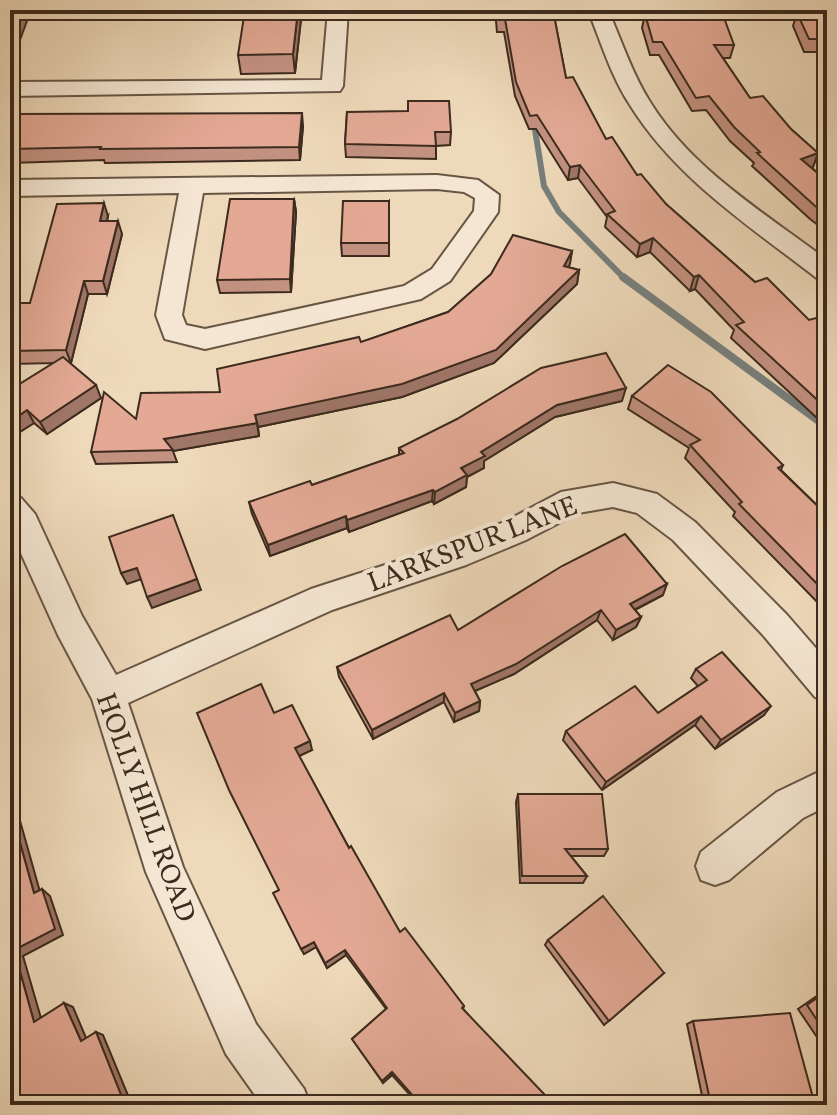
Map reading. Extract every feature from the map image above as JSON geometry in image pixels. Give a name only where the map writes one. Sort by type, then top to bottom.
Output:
[{"type":"street","points":[[10,89],[332,86],[338,10]]},
{"type":"street","points":[[598,10],[640,103],[669,142],[707,181],[827,273]]},
{"type":"street","points":[[10,188],[192,185],[437,182],[470,185],[487,195],[486,212],[441,275],[412,293],[205,339],[175,332],[169,315],[192,185]]},
{"type":"street","name":"LARKSPUR LANE","points":[[108,695],[323,599],[455,556],[515,531],[572,501],[613,495],[646,503],[684,531],[775,625],[827,686]]},
{"type":"street","name":"HOLLY HILL ROAD","points":[[10,507],[24,523],[70,625],[108,695],[165,872],[241,1039],[288,1105]]},
{"type":"street","points":[[715,866],[790,805],[827,786]]},
{"type":"building","points":[[10,10],[22,10],[10,40]]},
{"type":"building","points":[[245,10],[298,10],[293,54],[238,55]]},
{"type":"building","points":[[497,10],[553,10],[566,78],[573,77],[606,139],[612,137],[637,175],[641,174],[666,204],[755,282],[767,278],[809,320],[816,318],[827,329],[827,406],[736,325],[744,322],[699,275],[694,277],[653,238],[640,244],[607,214],[615,211],[580,165],[570,167],[537,115],[530,116],[516,82],[505,19],[498,19]]},
{"type":"building","points":[[797,13],[827,13],[827,39],[809,39]]},
{"type":"building","points":[[645,14],[723,15],[734,45],[714,45],[750,98],[763,96],[791,129],[818,153],[801,159],[827,181],[827,214],[757,153],[760,152],[709,96],[696,98],[662,42],[653,42]]},
{"type":"building","points":[[408,101],[449,101],[451,132],[435,132],[436,146],[345,144],[347,112],[408,111]]},
{"type":"building","points":[[302,113],[299,147],[10,149],[10,114]]},
{"type":"building","points":[[230,199],[294,199],[290,279],[217,280]]},
{"type":"building","points":[[343,201],[389,201],[389,243],[341,243]]},
{"type":"building","points":[[104,203],[100,221],[118,221],[103,281],[84,281],[66,350],[10,351],[10,303],[30,303],[57,204]]},
{"type":"building","points":[[513,235],[572,251],[564,266],[579,270],[496,350],[402,384],[255,415],[257,423],[164,439],[173,450],[91,452],[104,392],[136,419],[141,393],[220,392],[217,369],[359,337],[361,342],[448,312],[491,274]]},
{"type":"building","points":[[606,353],[626,388],[557,405],[481,452],[485,456],[461,468],[467,475],[435,492],[433,490],[347,520],[346,516],[268,545],[249,502],[310,481],[312,485],[404,453],[399,448],[457,419],[541,368]]},
{"type":"building","points":[[63,357],[96,385],[40,422],[27,410],[10,422],[10,390]]},
{"type":"building","points":[[668,365],[711,392],[783,465],[778,468],[827,515],[827,594],[739,504],[742,502],[690,445],[700,440],[632,396]]},
{"type":"building","points":[[173,515],[197,579],[147,597],[137,568],[121,573],[109,537]]},
{"type":"building","points":[[625,534],[667,584],[630,604],[641,617],[616,630],[601,610],[516,664],[471,684],[480,701],[455,713],[444,693],[372,730],[337,667],[450,615],[458,630],[562,566]]},
{"type":"building","points":[[722,652],[771,706],[721,740],[701,716],[606,782],[566,731],[635,686],[658,713],[707,680],[696,669]]},
{"type":"building","points":[[261,684],[274,713],[292,705],[310,741],[295,748],[349,848],[351,846],[400,932],[405,928],[464,1006],[462,1008],[545,1095],[542,1098],[550,1105],[421,1105],[392,1072],[382,1081],[352,1039],[387,1008],[345,950],[325,963],[314,942],[301,949],[273,893],[279,890],[229,790],[197,713]]},
{"type":"building","points":[[518,794],[602,794],[608,849],[565,849],[587,876],[522,876]]},
{"type":"building","points":[[10,807],[34,893],[42,889],[55,929],[14,950],[34,1022],[64,1003],[81,1041],[96,1032],[125,1105],[10,1105]]},
{"type":"building","points":[[603,896],[664,973],[609,1021],[548,940]]},
{"type":"building","points":[[827,991],[827,1035],[807,1005]]},
{"type":"building","points":[[790,1013],[815,1105],[711,1105],[693,1021]]},
{"type":"waterway","points":[[533,117],[544,186],[559,212],[623,277]]},
{"type":"waterway","points":[[623,277],[827,427]]}]
